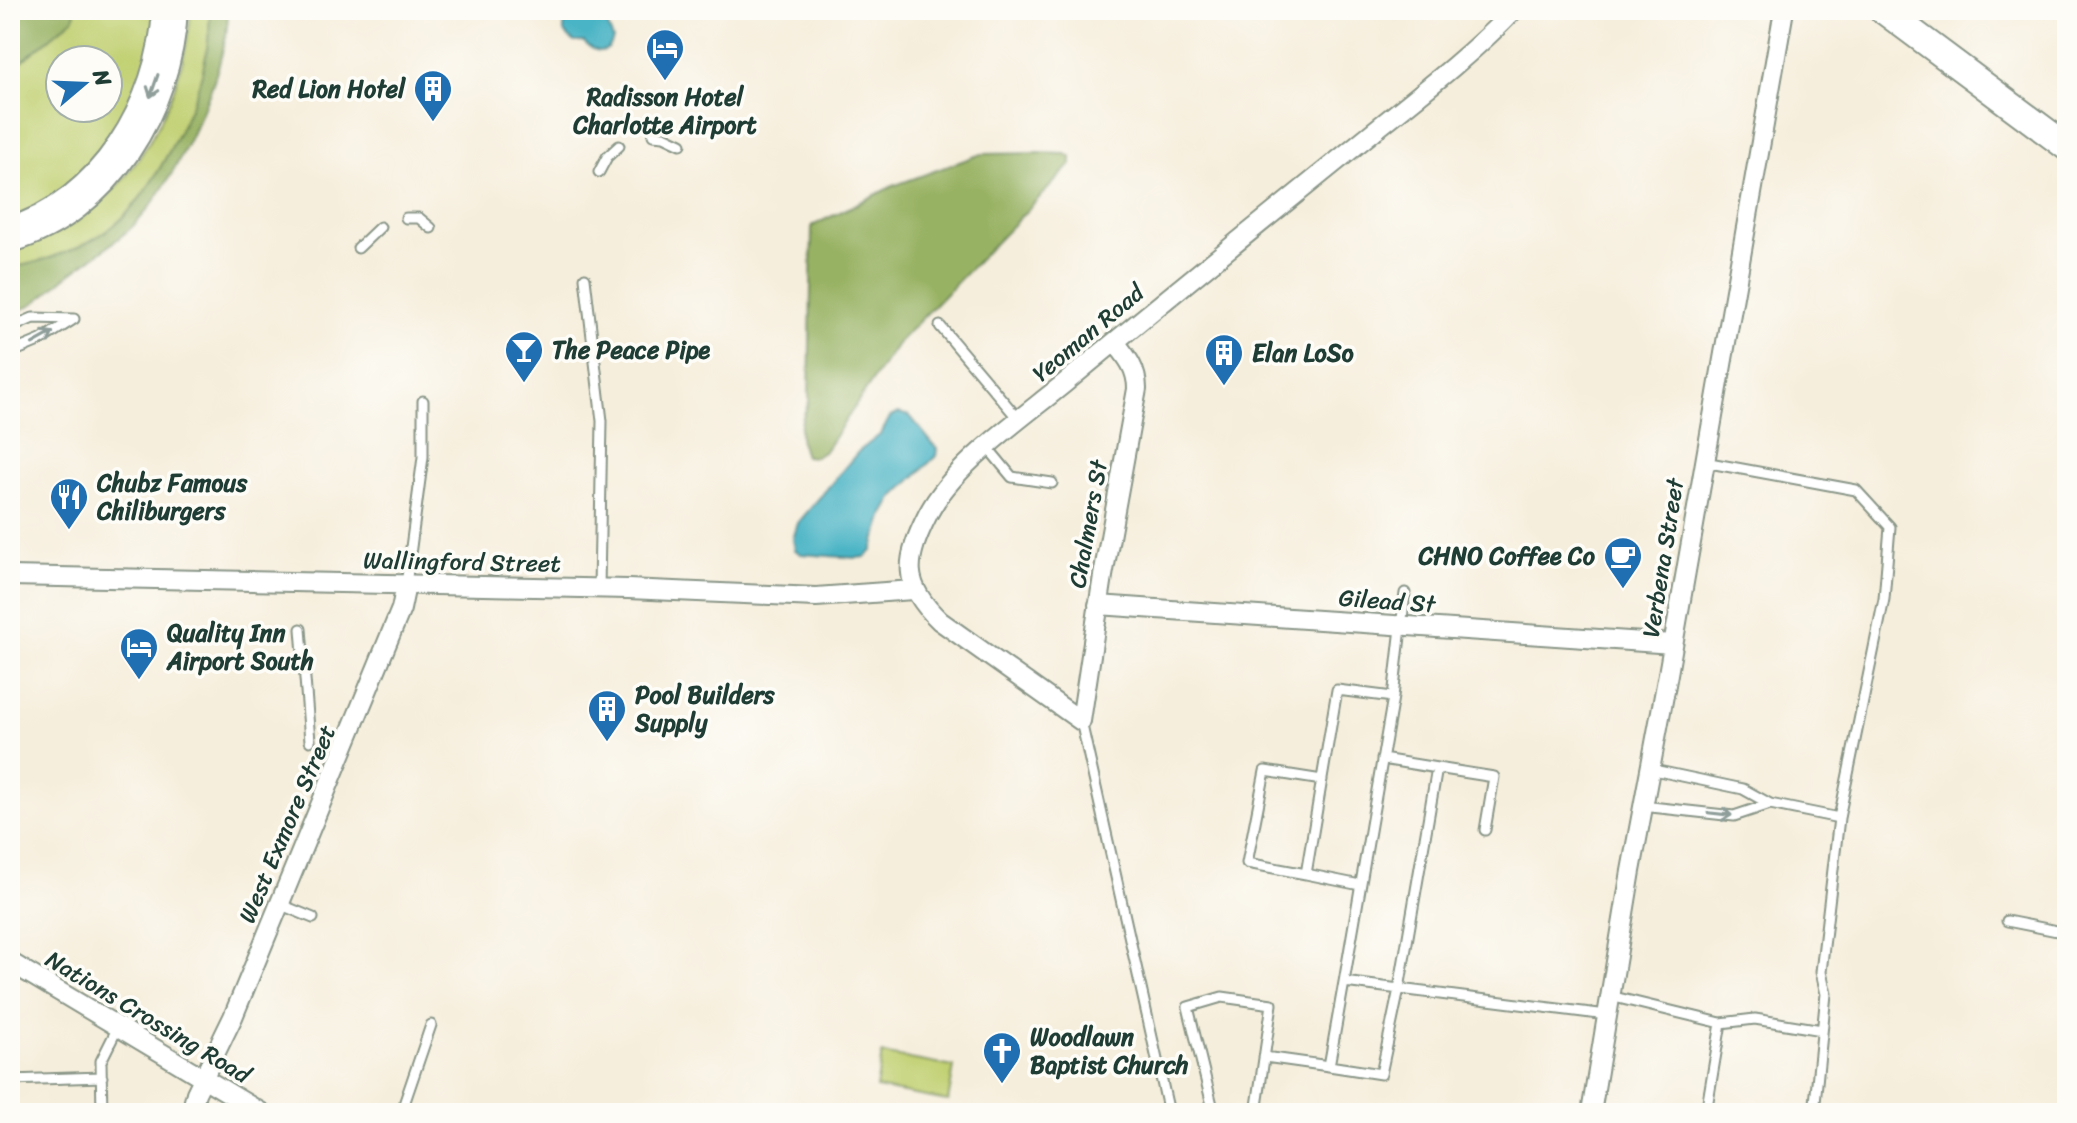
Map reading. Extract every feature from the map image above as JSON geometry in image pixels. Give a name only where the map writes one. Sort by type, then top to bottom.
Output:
[{"type":"highway","points":[[10,235],[40,224],[79,200],[120,153],[150,98],[163,59],[170,10]]},
{"type":"street","name":"Yeoman Road","points":[[913,590],[910,564],[929,512],[965,466],[1456,64],[1514,10]]},
{"type":"street","name":"Verbena Street","points":[[1591,1113],[1642,806],[1784,10]]},
{"type":"street","points":[[1883,10],[2067,147]]},
{"type":"street","name":"Chalmers St","points":[[1081,721],[1098,605],[1137,389],[1133,366],[1115,342]]},
{"type":"street","name":"Wallingford Street","points":[[10,576],[816,597],[913,590]]},
{"type":"street","name":"West Exmore Street","points":[[191,1113],[203,1077],[233,1017],[401,609],[406,585]]},
{"type":"street","points":[[913,590],[922,604],[940,621],[1081,721]]},
{"type":"street","name":"Gilead St","points":[[1098,605],[1673,644]]},
{"type":"street","name":"Nations Crossing Road","points":[[10,962],[262,1113]]},
{"type":"lane","points":[[653,135],[664,136],[681,144]]},
{"type":"lane","points":[[599,172],[607,157],[619,146]]},
{"type":"lane","points":[[406,218],[419,218],[431,228]]},
{"type":"lane","points":[[358,248],[380,227]]},
{"type":"lane","points":[[585,278],[602,421],[599,589]]},
{"type":"lane","points":[[10,328],[33,318],[74,319],[41,340],[10,353]]},
{"type":"lane","points":[[940,326],[1020,421]]},
{"type":"lane","points":[[406,585],[423,457],[423,401]]},
{"type":"lane","points":[[988,448],[1012,477],[1052,483]]},
{"type":"lane","points":[[1704,462],[1856,490],[1890,527],[1884,599],[1839,818],[1821,972],[1826,994],[1814,1113]]},
{"type":"lane","points":[[1329,1066],[1393,697],[1405,593]]},
{"type":"lane","points":[[301,629],[310,741]]},
{"type":"lane","points":[[1306,874],[1337,690],[1393,697]]},
{"type":"lane","points":[[1081,721],[1169,1113]]},
{"type":"lane","points":[[1382,759],[1494,777],[1485,830]]},
{"type":"lane","points":[[1265,1057],[1381,1074],[1399,989],[1437,768]]},
{"type":"lane","points":[[1649,769],[1743,789],[1770,804],[1839,818]]},
{"type":"lane","points":[[1322,780],[1265,771],[1247,863],[1360,885]]},
{"type":"lane","points":[[1642,806],[1734,816],[1770,804]]},
{"type":"lane","points":[[279,904],[313,918]]},
{"type":"lane","points":[[2007,921],[2067,933]]},
{"type":"lane","points":[[1344,982],[1607,1015]]},
{"type":"lane","points":[[1610,996],[1721,1023],[1755,1019],[1822,1030]]},
{"type":"lane","points":[[1214,1113],[1188,1007],[1222,997],[1272,1004],[1256,1113]]},
{"type":"lane","points":[[1706,1113],[1721,1023]]},
{"type":"lane","points":[[401,1113],[431,1025]]},
{"type":"lane","points":[[102,1113],[101,1061],[118,1027]]},
{"type":"lane","points":[[10,1080],[102,1077]]},
{"type":"green space","points":[[10,10],[75,10],[74,18],[10,71]]},
{"type":"green space","points":[[75,10],[160,10],[158,33],[124,124],[67,191],[10,221],[10,71],[74,18]]},
{"type":"green space","points":[[191,10],[210,10],[202,74],[181,129],[150,184],[125,215],[101,235],[63,253],[10,268],[10,250],[48,238],[82,218],[112,191],[138,160],[158,125],[174,87],[185,49]]},
{"type":"green space","points":[[210,10],[228,10],[220,62],[197,124],[166,183],[150,207],[126,232],[40,299],[10,313],[10,268],[63,253],[101,235],[125,215],[150,184],[181,129],[196,94],[206,52]]},
{"type":"green space","points":[[981,154],[1066,154],[1071,157],[1072,164],[897,344],[825,451],[815,457],[805,456],[800,435],[801,422],[809,402],[812,226],[893,186]]},
{"type":"green space","points":[[882,1054],[954,1067],[948,1101],[876,1088]]},
{"type":"water","points":[[583,10],[609,10],[607,24],[613,39],[608,48],[600,51],[584,42],[574,42],[564,32],[568,18],[581,14]]},
{"type":"water","points":[[898,413],[910,416],[937,449],[936,456],[894,497],[884,514],[872,551],[865,557],[856,558],[801,554],[795,550],[793,539],[798,523],[858,452],[881,434],[890,417]]},
{"type":"place","name":"Radisson Hotel Charlotte Airport","points":[[665,82]]},
{"type":"place","name":"Red Lion Hotel","points":[[433,123]]},
{"type":"place","name":"The Peace Pipe","points":[[524,384]]},
{"type":"place","name":"Elan LoSo","points":[[1224,387]]},
{"type":"place","name":"Chubz Famous Chiliburgers","points":[[69,531]]},
{"type":"place","name":"CHNO Coffee Co","points":[[1623,590]]},
{"type":"place","name":"Quality Inn Airport South","points":[[139,681]]},
{"type":"place","name":"Pool Builders Supply","points":[[607,743]]},
{"type":"place","name":"Woodlawn Baptist Church","points":[[1002,1085]]}]
